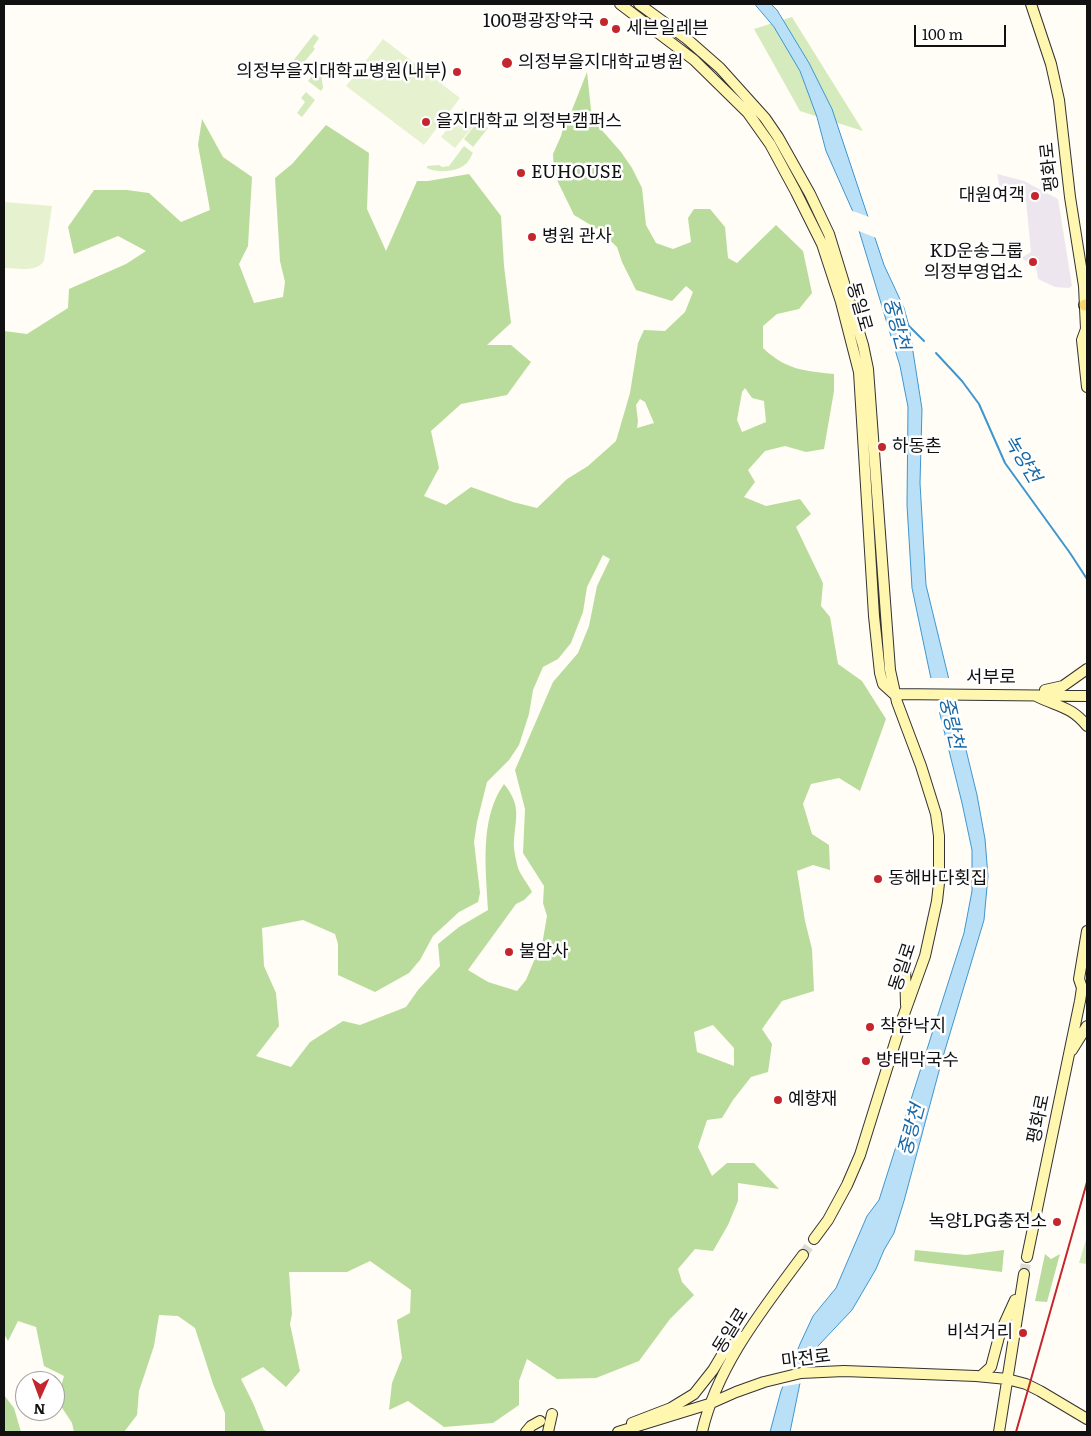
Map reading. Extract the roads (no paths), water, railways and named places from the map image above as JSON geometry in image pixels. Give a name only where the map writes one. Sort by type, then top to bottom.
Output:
[{"type":"street","name":"동일로","points":[[620,4],[694,60],[748,113],[770,144],[822,244],[853,343],[858,372],[874,616],[880,673],[883,684],[894,694]]},
{"type":"street","name":"동일로","points":[[639,4],[687,39],[720,68],[765,118],[778,137],[810,194],[829,234],[863,345],[868,369],[890,670],[894,694],[921,766],[936,814],[939,836],[939,883],[934,920],[925,956],[906,1008],[860,1155],[847,1185],[828,1220],[814,1239]]},
{"type":"street","name":"평화로","points":[[1032,4],[1051,64],[1059,100],[1070,197],[1086,305],[1087,330],[1082,340],[1087,387]]},
{"type":"street","points":[[1020,694],[1063,686],[1087,669]]},
{"type":"street","name":"서부로","points":[[894,694],[1087,696]]},
{"type":"street","points":[[1033,694],[1070,710],[1087,726]]},
{"type":"street","name":"평화로","points":[[1027,1257],[1084,986],[1079,979],[1087,931]]},
{"type":"street","points":[[904,966],[906,1008]]},
{"type":"street","points":[[1070,1053],[1087,1026]]},
{"type":"street","name":"동일로","points":[[702,1432],[709,1404],[723,1374],[749,1330],[803,1256]]},
{"type":"street","points":[[999,1432],[1024,1274]]},
{"type":"street","points":[[981,1376],[991,1367],[1000,1333],[1021,1288]]},
{"type":"street","points":[[612,1432],[671,1408],[694,1394],[722,1355],[749,1330]]},
{"type":"street","name":"마전로","points":[[618,1432],[709,1404],[764,1382],[801,1373],[844,1371],[981,1376],[1007,1379],[1026,1384],[1087,1419]]},
{"type":"street","points":[[548,1432],[552,1414]]},
{"type":"street","points":[[526,1432],[531,1426],[540,1421]]},
{"type":"water","name":"중랑천","points":[[755,4],[771,4],[777,10],[809,63],[832,109],[884,265],[904,308],[909,326],[922,409],[920,483],[926,585],[977,795],[985,839],[988,876],[984,920],[942,1060],[894,1233],[852,1310],[818,1346],[800,1383],[790,1432],[770,1432],[781,1391],[813,1316],[836,1288],[867,1216],[879,1200],[964,933],[972,891],[972,850],[930,674],[912,588],[907,505],[908,407],[900,366],[854,214],[826,151],[817,117],[800,71],[774,27]]},
{"type":"waterway","name":"녹양천","points":[[908,325],[924,341]]},
{"type":"waterway","name":"녹양천","points":[[936,353],[962,381],[979,404],[1005,463],[1087,579]]},
{"type":"tunnel","points":[[803,1255],[814,1239]]},
{"type":"tunnel","points":[[1024,1274],[1027,1257]]},
{"type":"railway","points":[[1016,1432],[1087,1182]]},
{"type":"place","name":"100평광장약국","points":[[604,22]]},
{"type":"place","name":"세븐일레븐","points":[[616,29]]},
{"type":"place","name":"의정부을지대학교병원","points":[[507,63]]},
{"type":"place","name":"의정부을지대학교병원(내부)","points":[[457,72]]},
{"type":"place","name":"을지대학교 의정부캠퍼스","points":[[426,122]]},
{"type":"place","name":"EUHOUSE","points":[[521,173]]},
{"type":"place","name":"대원여객","points":[[1035,196]]},
{"type":"place","name":"병원 관사","points":[[532,237]]},
{"type":"place","name":"KD운송그룹 의정부영업소","points":[[1033,262]]},
{"type":"place","name":"하동촌","points":[[882,447]]},
{"type":"place","name":"동해바다횟집","points":[[878,879]]},
{"type":"place","name":"불암사","points":[[509,952]]},
{"type":"place","name":"착한낙지","points":[[870,1027]]},
{"type":"place","name":"방태막국수","points":[[866,1061]]},
{"type":"place","name":"예향재","points":[[778,1100]]},
{"type":"place","name":"녹양LPG충전소","points":[[1057,1222]]},
{"type":"place","name":"비석거리","points":[[1023,1333]]}]
